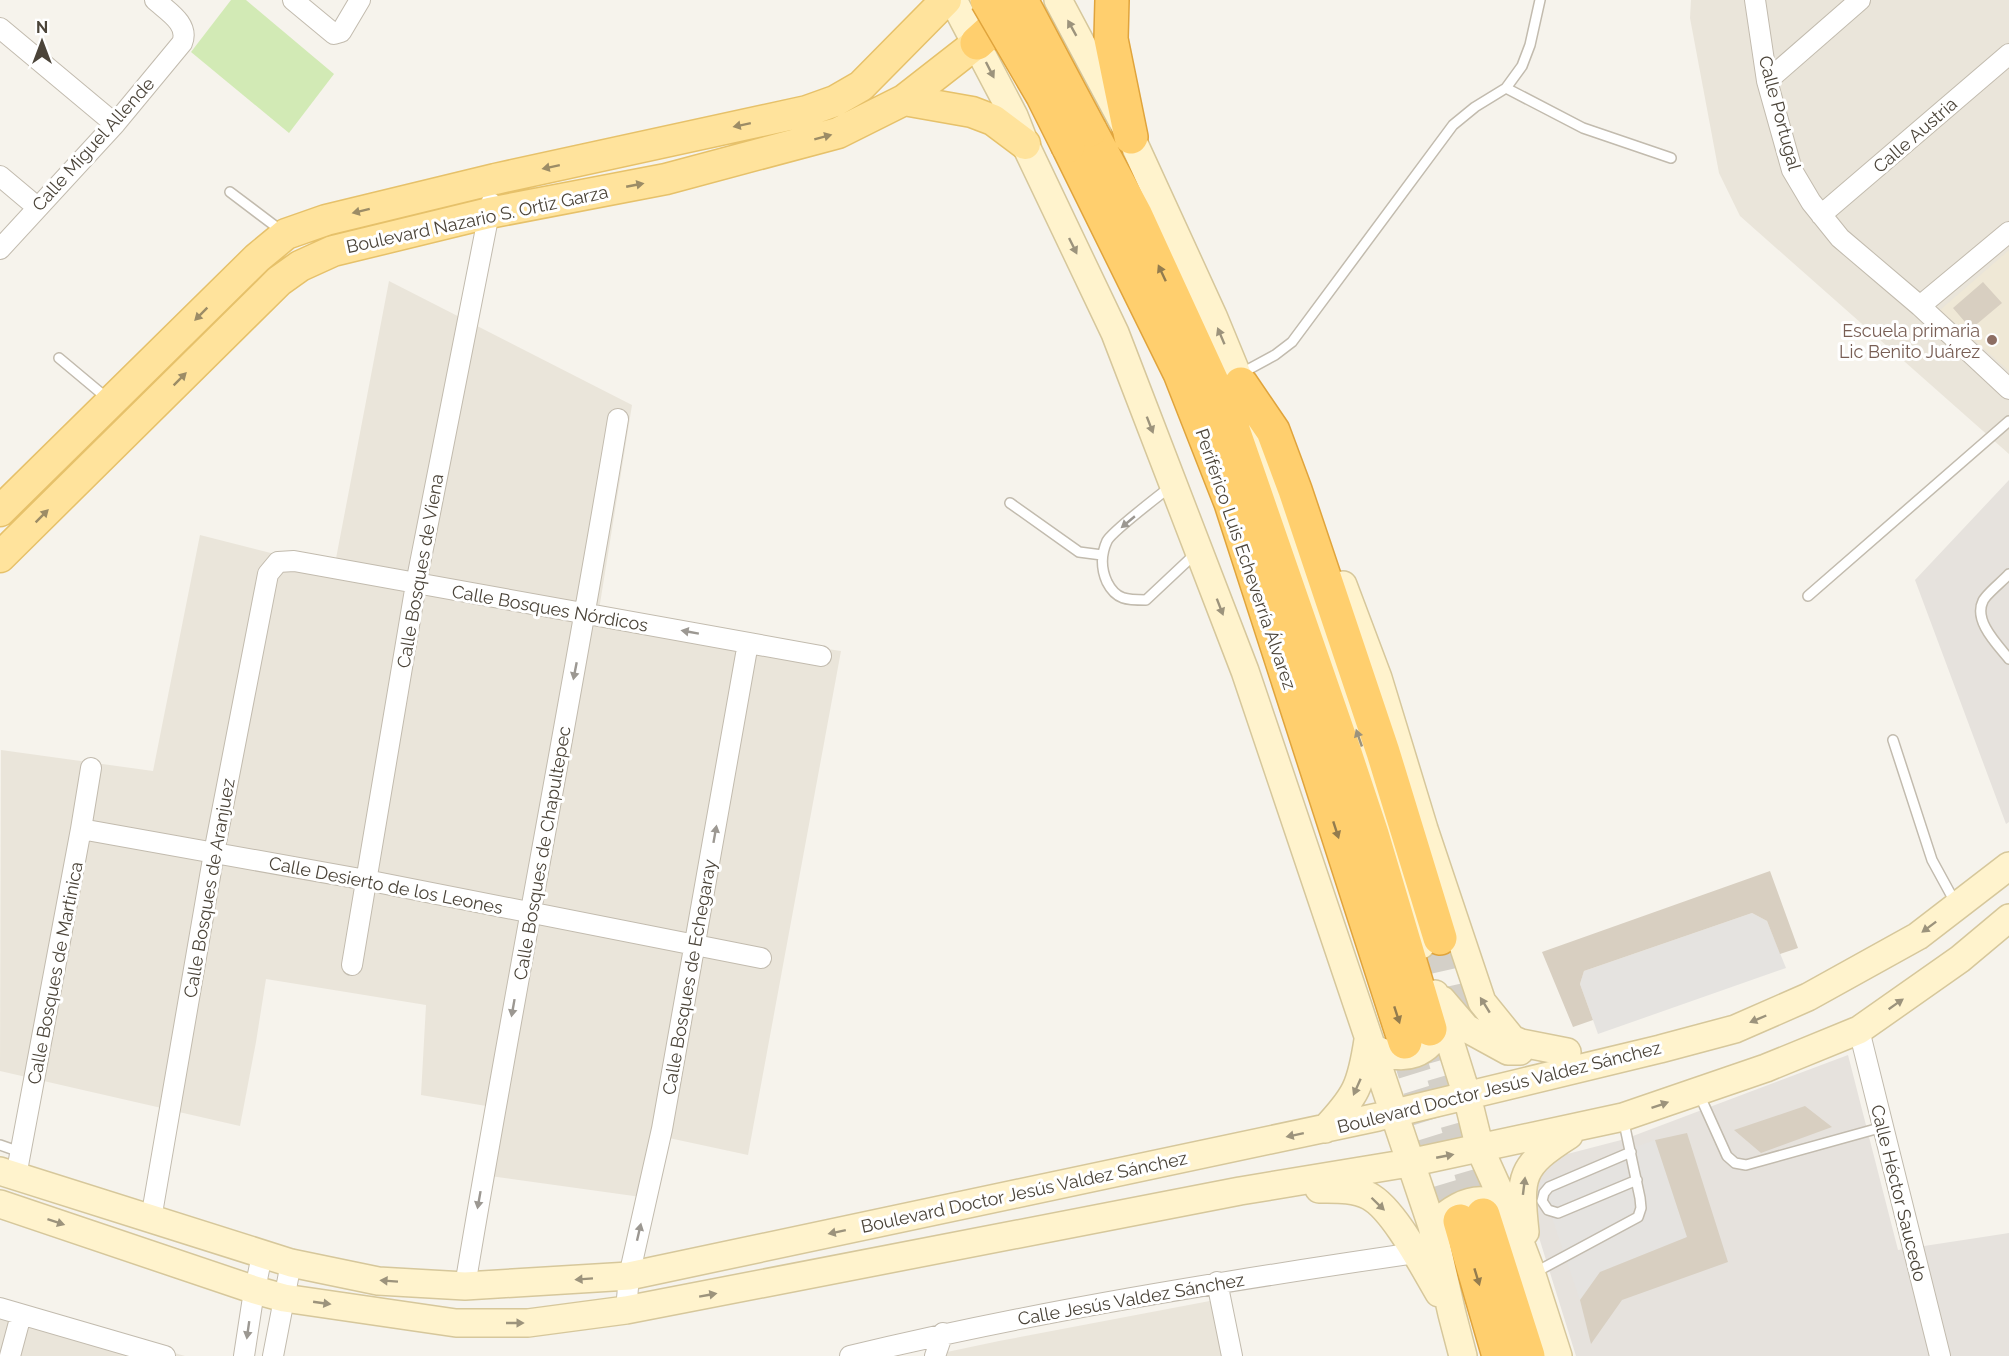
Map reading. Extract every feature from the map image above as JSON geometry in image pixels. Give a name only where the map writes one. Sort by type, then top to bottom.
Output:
[{"type":"highway","name":"Periférico Luis Echeverría Álvarez","points":[[987,0],[1043,96],[1079,138],[1135,214],[1230,421],[1348,763],[1426,1031]]},
{"type":"highway","name":"Boulevard Nazario S. Ortiz Garza","points":[[977,44],[1023,0]]},
{"type":"highway","name":"Periférico Luis Echeverría Álvarez","points":[[1023,0],[1184,384],[1231,503],[1318,774],[1426,1031]]},
{"type":"highway","points":[[1112,0],[1111,39],[1131,137]]},
{"type":"highway","points":[[1028,115],[1128,302],[1177,420],[1242,591],[1286,724],[1318,774]]},
{"type":"highway","points":[[1239,379],[1273,431],[1295,490],[1383,752],[1440,938]]},
{"type":"highway","points":[[1230,421],[1263,482],[1316,614]]},
{"type":"highway","points":[[1476,1217],[1521,1272],[1528,1356]]},
{"type":"highway","points":[[1476,1217],[1499,1356]]},
{"type":"main road","points":[[889,58],[907,23],[913,0]]},
{"type":"main road","name":"Boulevard Nazario S. Ortiz Garza","points":[[0,511],[257,258],[286,234],[326,220],[495,179],[807,111],[835,101],[861,86],[946,0]]},
{"type":"main road","points":[[953,0],[977,44],[1028,115]]},
{"type":"main road","points":[[1058,0],[1131,137],[1213,316],[1239,379],[1316,614],[1376,786],[1434,990],[1466,1028],[1508,1051],[1660,1049]]},
{"type":"main road","name":"Boulevard Nazario S. Ortiz Garza","points":[[3,550],[279,281],[300,266],[333,251],[489,213],[666,179],[838,133],[904,100],[977,44]]},
{"type":"main road","points":[[1025,144],[1028,115],[1019,101],[1033,87],[1078,70],[1098,73]]},
{"type":"main road","points":[[904,100],[972,112],[993,120],[1025,144],[1115,333],[1245,671],[1371,1042],[1409,1163],[1476,1217]]},
{"type":"main road","points":[[1277,441],[1290,452],[1316,506],[1328,547],[1378,678],[1424,829],[1482,1002],[1512,1039],[1521,1043],[1567,1052]]},
{"type":"main road","name":"Boulevard Doctor Jesús Valdez Sánchez","points":[[12,1167],[151,1219],[262,1255],[378,1281],[465,1286],[629,1276],[1393,1114],[1735,1029],[1808,997],[1918,936],[2009,866]]},
{"type":"main road","points":[[0,1204],[284,1298],[456,1323],[528,1323],[626,1310],[1240,1191],[1409,1163],[1623,1118],[1766,1068],[1859,1030],[1960,959],[2009,918]]},
{"type":"main road","points":[[1434,990],[1426,1031],[1467,1096],[1480,1149],[1476,1217],[1452,1314]]},
{"type":"main road","points":[[1371,1042],[1386,1055],[1401,1057],[1415,1054],[1428,1047],[1438,1036],[1426,1031]]},
{"type":"main road","points":[[1325,1129],[1357,1090],[1371,1042]]},
{"type":"main road","points":[[1558,1356],[1521,1272],[1522,1200],[1525,1173],[1544,1151],[1584,1126]]},
{"type":"main road","points":[[1240,1191],[1351,1190],[1370,1196],[1395,1221],[1452,1314],[1463,1356]]},
{"type":"street","name":"Calle Miguel Allende","points":[[0,249],[115,124],[184,37],[182,25],[156,0]]},
{"type":"street","points":[[293,0],[334,34],[341,32],[360,0]]},
{"type":"street","name":"Calle Portugal","points":[[1755,0],[1767,81],[1792,170],[1811,202],[1840,238],[1920,306],[2009,389]]},
{"type":"street","points":[[1767,81],[1860,0]]},
{"type":"street","points":[[0,28],[115,124]]},
{"type":"street","name":"Calle Austria","points":[[1821,215],[2009,54]]},
{"type":"street","points":[[0,176],[37,207]]},
{"type":"street","name":"Calle Bosques de Viena","points":[[352,965],[416,584],[495,179]]},
{"type":"street","points":[[1920,306],[2009,232]]},
{"type":"street","name":"Calle Bosques de Chapultepec","points":[[465,1286],[530,912],[586,614],[618,419]]},
{"type":"street","name":"Calle Bosques Nórdicos","points":[[278,562],[294,561],[821,656]]},
{"type":"street","name":"Calle Bosques de Aranjuez","points":[[151,1219],[214,853],[268,574],[278,562]]},
{"type":"street","name":"Calle Bosques de Echegaray","points":[[626,1310],[629,1276],[662,1130],[696,945],[748,643]]},
{"type":"street","name":"Calle Bosques de Martinica","points":[[12,1167],[81,829],[91,768]]},
{"type":"street","name":"Calle Desierto de los Leones","points":[[81,829],[366,880],[761,958]]},
{"type":"street","name":"Calle Héctor Saucedo","points":[[1859,1030],[1940,1356]]},
{"type":"street","name":"Calle Jesús Valdez Sánchez","points":[[850,1356],[944,1333],[1217,1282],[1415,1253]]},
{"type":"street","points":[[244,1356],[262,1255]]},
{"type":"street","points":[[273,1356],[291,1263]]},
{"type":"street","points":[[1217,1282],[1232,1356]]},
{"type":"street","points":[[0,1308],[165,1356]]},
{"type":"street","points":[[10,1356],[21,1315]]},
{"type":"street","points":[[935,1356],[944,1333]]},
{"type":"lane","points":[[1239,379],[1292,342],[1453,125],[1475,107],[1506,88],[1522,66],[1530,45],[1540,0]]},
{"type":"lane","points":[[1506,88],[1583,128],[1671,158]]},
{"type":"lane","points":[[230,192],[286,234]]},
{"type":"lane","points":[[59,358],[112,403]]},
{"type":"lane","points":[[1808,596],[2009,421]]},
{"type":"lane","points":[[1173,484],[1108,538],[1102,555],[1103,573],[1112,591],[1127,600],[1146,600],[1199,551]]},
{"type":"lane","points":[[1010,503],[1079,552],[1102,555]]},
{"type":"lane","points":[[2009,574],[1983,601],[1982,615],[1985,627],[2009,659]]},
{"type":"lane","points":[[1893,740],[1932,860],[1957,906]]},
{"type":"lane","points":[[1698,1092],[1727,1156],[1735,1163],[1746,1165],[1883,1127]]},
{"type":"lane","points":[[1521,1272],[1638,1217],[1641,1208],[1640,1197],[1623,1118]]},
{"type":"lane","points":[[0,1145],[12,1167]]},
{"type":"lane","points":[[1630,1152],[1549,1187],[1544,1193],[1542,1202],[1548,1210],[1558,1213],[1637,1180]]},
{"type":"shaded area","points":[[1691,0],[2009,0],[2009,454],[1740,216],[1719,173],[1690,18]]},
{"type":"shaded area","name":"Escuela primaria Lic Benito Juárez","points":[[2009,250],[2009,371],[1940,310]]},
{"type":"shaded area","points":[[389,281],[632,405],[598,616],[841,651],[748,1155],[655,1135],[641,1197],[490,1176],[504,1109],[421,1095],[426,1005],[266,979],[240,1126],[0,1071],[1,750],[153,771],[200,535],[334,569]]},
{"type":"shaded area","points":[[2009,480],[2009,822],[2006,824],[1915,580]]},
{"type":"shaded area","points":[[1752,913],[1767,921],[1786,968],[1598,1034],[1580,984],[1584,971]]},
{"type":"shaded area","points":[[1848,1055],[1898,1250],[2009,1233],[2009,1356],[1576,1356],[1517,1167],[1625,1139]]},
{"type":"shaded area","points":[[1655,1140],[1687,1237],[1600,1272],[1580,1300],[1540,1182]]},
{"type":"shaded area","points":[[1215,1300],[1228,1356],[928,1356],[999,1341]]},
{"type":"shaded area","points":[[0,1303],[185,1356],[0,1356]]},
{"type":"green space","points":[[231,0],[246,0],[334,74],[289,133],[191,52]]},
{"type":"building","points":[[1983,282],[2002,303],[1971,329],[1953,308]]},
{"type":"building","points":[[1770,871],[1798,948],[1780,954],[1767,921],[1752,913],[1584,971],[1580,984],[1593,1020],[1573,1027],[1542,952]]},
{"type":"building","points":[[1805,1106],[1832,1127],[1761,1153],[1734,1130]]},
{"type":"building","points":[[1687,1133],[1728,1262],[1622,1300],[1591,1344],[1580,1300],[1600,1272],[1687,1237],[1655,1140]]},
{"type":"tunnel","points":[[1440,938],[1462,1036]]},
{"type":"tunnel","points":[[1430,1029],[1483,1215]]},
{"type":"tunnel","points":[[1405,1042],[1460,1221]]},
{"type":"place","name":"Escuela primaria Lic Benito Juárez","points":[[1992,340]]}]
